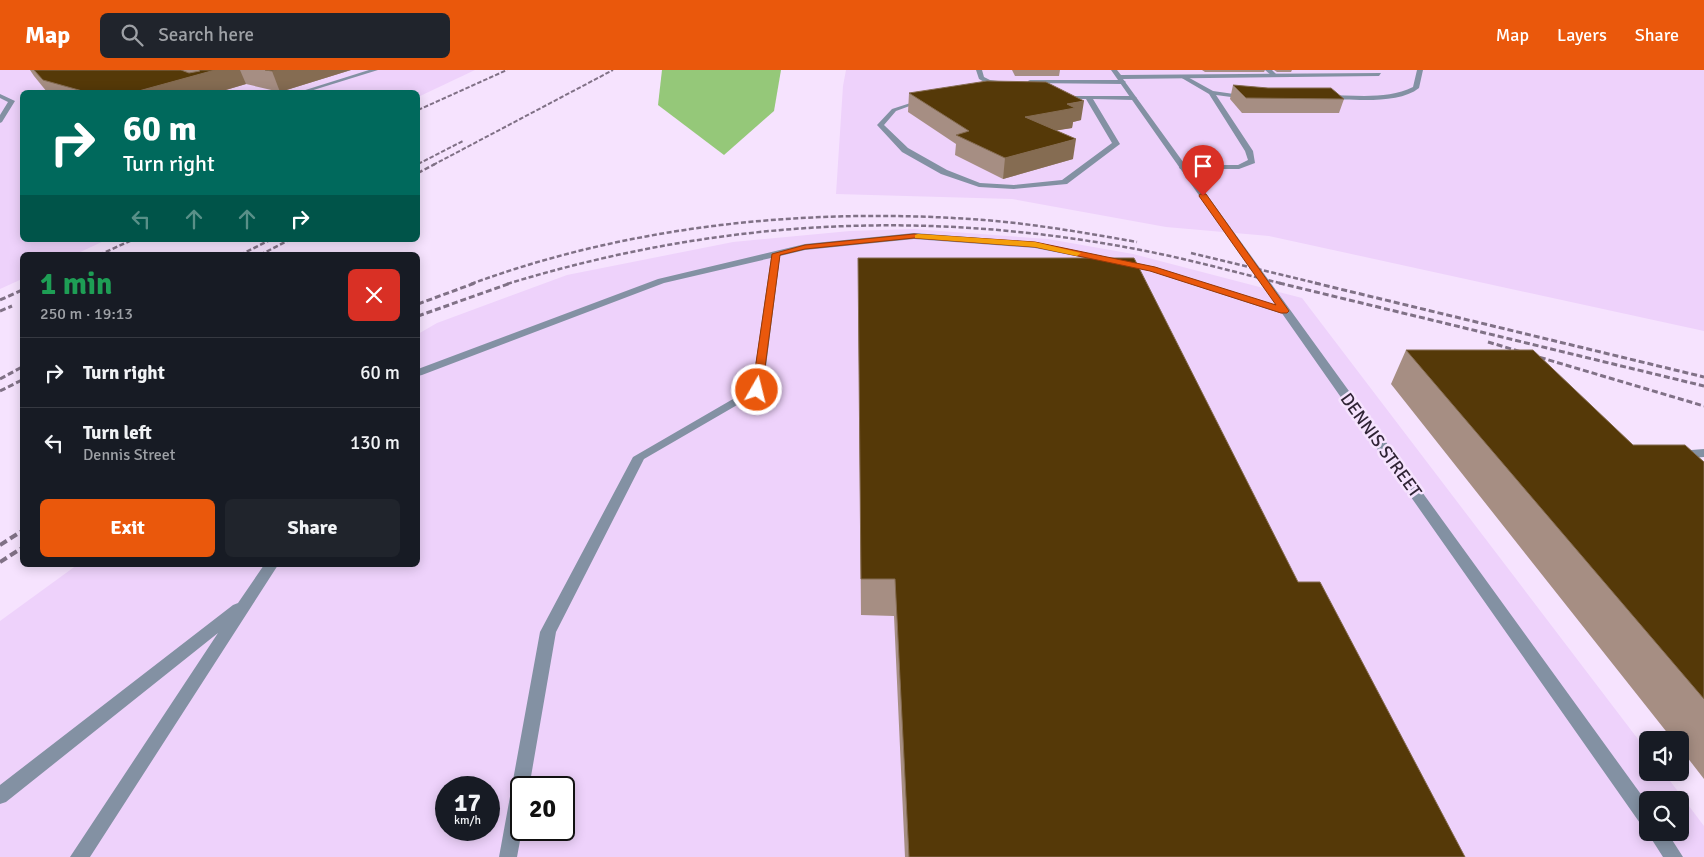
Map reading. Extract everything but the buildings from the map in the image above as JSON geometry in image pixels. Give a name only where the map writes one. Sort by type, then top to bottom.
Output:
[{"type":"street","points":[[309,90],[375,70]]},
{"type":"street","points":[[979,70],[981,78],[989,82],[1007,82]]},
{"type":"street","points":[[1268,70],[1274,75]]},
{"type":"street","points":[[1319,97],[1410,93],[1416,88],[1420,70]]},
{"type":"street","points":[[1025,82],[1118,76],[1376,72]]},
{"type":"street","name":"DENNIS STREET","points":[[1118,76],[1639,807]]},
{"type":"street","points":[[1182,76],[1211,93],[1251,97]]},
{"type":"street","points":[[1183,167],[1240,167],[1252,161],[1248,151],[1211,93]]},
{"type":"street","points":[[0,96],[12,101],[0,121]]},
{"type":"street","points":[[935,97],[894,110],[880,125],[905,150],[944,172],[980,185],[1014,187],[1064,182],[1116,144],[1088,97]]},
{"type":"street","points":[[1052,97],[1134,98]]},
{"type":"street","points":[[420,372],[661,281],[805,247],[914,236],[1035,245],[1152,269],[1284,311]]},
{"type":"street","points":[[508,857],[548,632],[639,457],[757,390],[776,254]]},
{"type":"street","points":[[1673,456],[1704,453]]},
{"type":"street","points":[[79,857],[270,567]]},
{"type":"street","points":[[0,796],[246,603]]},
{"type":"street","points":[[1662,841],[1674,857]]},
{"type":"shaded area","points":[[0,70],[475,70],[420,96],[420,90],[20,90],[20,242],[102,242],[80,252],[20,252],[20,280],[0,289]]},
{"type":"shaded area","points":[[846,70],[1704,70],[1704,331],[1269,236],[1166,227],[1012,199],[836,194],[843,86]]},
{"type":"shaded area","points":[[913,229],[1048,239],[1133,254],[1302,298],[1639,740],[1639,781],[1670,781],[1678,791],[1639,791],[1639,841],[1689,841],[1689,806],[1704,826],[1704,857],[0,857],[0,621],[74,567],[420,567],[420,333],[437,323],[567,275],[733,242],[850,231]]},
{"type":"green space","points":[[662,70],[781,70],[774,111],[724,155],[658,105]]},
{"type":"railway","points":[[420,109],[507,70]]},
{"type":"railway","points":[[433,165],[613,70]]},
{"type":"railway","points":[[420,163],[463,141]]},
{"type":"railway","points":[[420,172],[435,164]]},
{"type":"railway","points":[[471,284],[533,263],[596,247],[660,234],[724,225],[790,219],[855,216],[984,220],[1041,226],[1137,242]]},
{"type":"railway","points":[[507,284],[586,262],[666,245],[745,234],[824,227],[904,225],[984,229],[1065,237],[1198,262],[1284,284]]},
{"type":"railway","points":[[106,252],[128,242]]},
{"type":"railway","points":[[246,252],[266,242]]},
{"type":"railway","points":[[266,252],[285,242]]},
{"type":"railway","points":[[1191,253],[1320,284]]},
{"type":"railway","points":[[420,303],[475,283]]},
{"type":"railway","points":[[420,315],[511,283]]},
{"type":"railway","points":[[1279,283],[1704,386]]},
{"type":"railway","points":[[1315,283],[1704,377]]},
{"type":"railway","points":[[0,300],[20,291]]},
{"type":"railway","points":[[0,311],[12,306]]},
{"type":"railway","points":[[1488,342],[1704,406]]},
{"type":"railway","points":[[0,379],[20,368]]},
{"type":"railway","points":[[0,391],[20,381]]},
{"type":"railway","points":[[0,545],[20,532]]},
{"type":"railway","points":[[0,562],[20,549]]},
{"type":"slow traffic","points":[[918,236],[1035,245],[1077,253]]},
{"type":"route","points":[[757,390],[776,254],[805,247],[914,236],[1035,245],[1152,269],[1284,311],[1203,196]]}]
